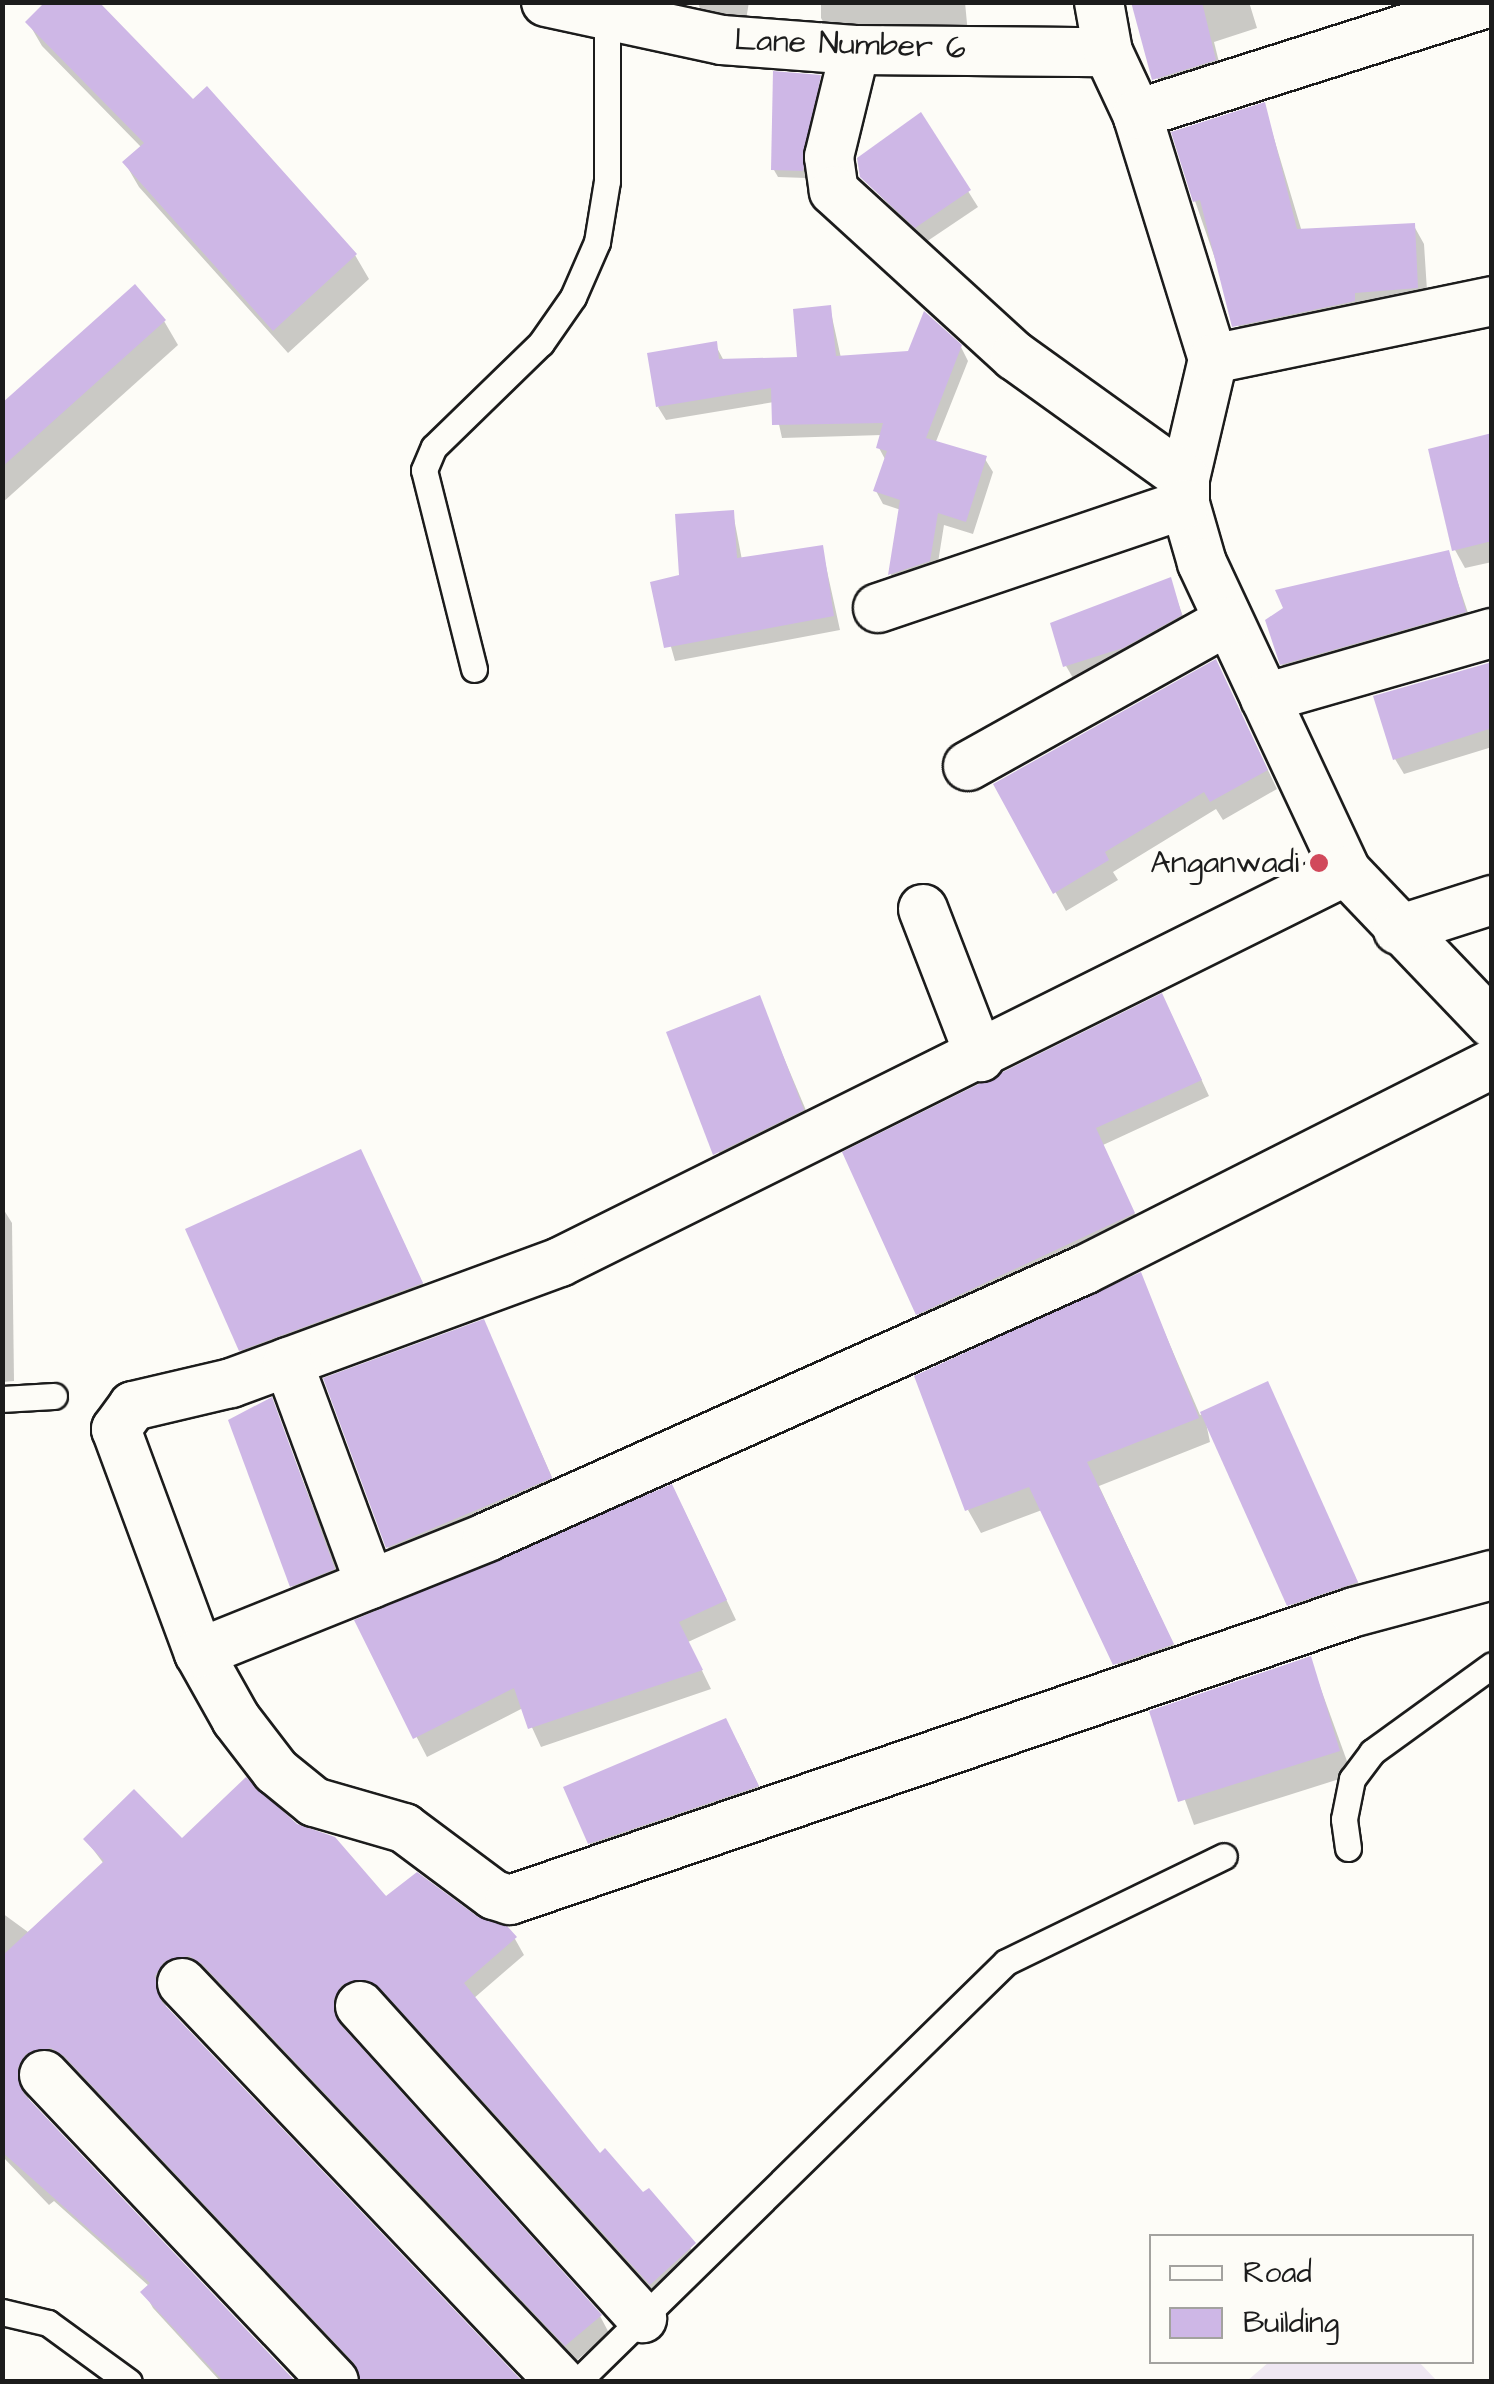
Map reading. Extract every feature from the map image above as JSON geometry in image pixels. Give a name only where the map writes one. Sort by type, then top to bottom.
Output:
[{"type":"street","name":"Lane Number 6","points":[[546,2],[607,20],[722,40],[855,50],[1108,52]]},
{"type":"street","points":[[1099,2],[1108,52],[1136,114],[1213,360],[1185,490],[1226,622],[1346,870],[1398,930],[1492,1024]]},
{"type":"street","points":[[1136,114],[1491,2]]},
{"type":"street","points":[[855,50],[828,157],[834,191],[1015,356],[1185,490]]},
{"type":"street","points":[[1213,360],[1492,301]]},
{"type":"street","points":[[878,608],[1185,490]]},
{"type":"street","points":[[968,766],[1226,622]]},
{"type":"street","points":[[1265,698],[1492,633]]},
{"type":"street","points":[[1346,870],[980,1057],[560,1262],[288,1362],[133,1406],[116,1429],[199,1653],[236,1719],[276,1771],[314,1802],[404,1828],[494,1895],[510,1900],[1354,1612],[1492,1575]]},
{"type":"street","points":[[1398,930],[1492,900]]},
{"type":"street","points":[[924,909],[980,1057]]},
{"type":"street","points":[[199,1653],[370,1584],[1084,1270],[1492,1064]]},
{"type":"street","points":[[288,1362],[370,1584]]},
{"type":"street","points":[[182,1984],[561,2382]]},
{"type":"street","points":[[360,2006],[642,2318]]},
{"type":"street","points":[[44,2074],[334,2382]]},
{"type":"lane","points":[[474,669],[424,470],[434,447],[541,343],[572,297],[597,242],[607,181],[607,20]]},
{"type":"lane","points":[[2,1399],[54,1396]]},
{"type":"lane","points":[[1348,1848],[1344,1819],[1352,1779],[1372,1752],[1492,1665]]},
{"type":"lane","points":[[578,2382],[1006,1962],[1224,1856]]},
{"type":"lane","points":[[2,2312],[48,2323],[129,2382]]},
{"type":"shaded area","points":[[1267,2364],[1421,2364],[1437,2381],[1247,2381]]},
{"type":"building","points":[[45,2],[99,2],[193,99],[207,86],[357,254],[273,331],[122,162],[144,143],[25,22]]},
{"type":"building","points":[[1131,2],[1202,2],[1216,60],[1152,80]]},
{"type":"building","points":[[773,71],[821,75],[803,171],[771,170]]},
{"type":"building","points":[[1265,102],[1297,229],[1415,223],[1418,288],[1355,293],[1355,301],[1232,327],[1200,200],[1193,202],[1171,132]]},
{"type":"building","points":[[921,112],[971,190],[915,228],[860,177],[857,158]]},
{"type":"building","points":[[135,284],[166,320],[2,467],[2,403]]},
{"type":"building","points":[[831,305],[836,356],[908,351],[924,311],[962,345],[926,438],[987,456],[966,522],[938,513],[930,561],[888,575],[900,500],[873,491],[887,451],[876,448],[883,423],[772,425],[771,388],[656,407],[647,353],[717,341],[719,359],[797,357],[793,309]]},
{"type":"building","points":[[1492,433],[1492,541],[1452,551],[1428,449]]},
{"type":"building","points":[[734,510],[737,558],[823,545],[834,616],[664,648],[650,582],[679,575],[675,514]]},
{"type":"building","points":[[1449,550],[1466,612],[1280,665],[1265,620],[1283,608],[1275,590]]},
{"type":"building","points":[[1171,577],[1182,615],[1123,648],[1063,667],[1050,623]]},
{"type":"building","points":[[1216,659],[1268,770],[1210,802],[1204,792],[1105,852],[1109,860],[1053,894],[993,784]]},
{"type":"building","points":[[1492,662],[1492,728],[1393,760],[1373,696]]},
{"type":"building","points":[[1162,993],[1202,1080],[1096,1128],[1135,1213],[916,1315],[842,1152]]},
{"type":"building","points":[[760,995],[804,1110],[713,1155],[666,1032]]},
{"type":"building","points":[[361,1149],[423,1283],[239,1351],[185,1229]]},
{"type":"building","points":[[1141,1272],[1199,1418],[1087,1462],[1174,1644],[1113,1665],[1029,1487],[965,1511],[914,1376]]},
{"type":"building","points":[[484,1319],[552,1478],[386,1548],[323,1378]]},
{"type":"building","points":[[1268,1381],[1358,1582],[1287,1606],[1200,1412]]},
{"type":"building","points":[[272,1397],[335,1569],[290,1587],[228,1420]]},
{"type":"building","points":[[672,1484],[727,1600],[679,1622],[703,1670],[528,1729],[514,1688],[413,1739],[354,1620]]},
{"type":"building","points":[[1311,1656],[1340,1751],[1178,1802],[1149,1711]]},
{"type":"building","points":[[726,1718],[759,1786],[588,1844],[563,1787]]},
{"type":"building","points":[[246,1777],[297,1824],[335,1837],[386,1896],[417,1872],[478,1917],[507,1926],[517,1937],[464,1983],[600,2153],[605,2148],[643,2192],[649,2188],[696,2243],[650,2285],[380,1988],[367,1980],[342,1985],[334,1999],[340,2024],[602,2315],[565,2346],[202,1964],[189,1956],[164,1962],[155,1976],[162,2002],[523,2382],[361,2382],[354,2363],[64,2056],[51,2048],[26,2054],[18,2068],[24,2094],[296,2382],[224,2382],[140,2292],[150,2283],[2,2152],[2,1956],[104,1861],[83,1839],[134,1789],[182,1838]]},
{"type":"place","name":"Anganwadi","points":[[1319,863]]}]
